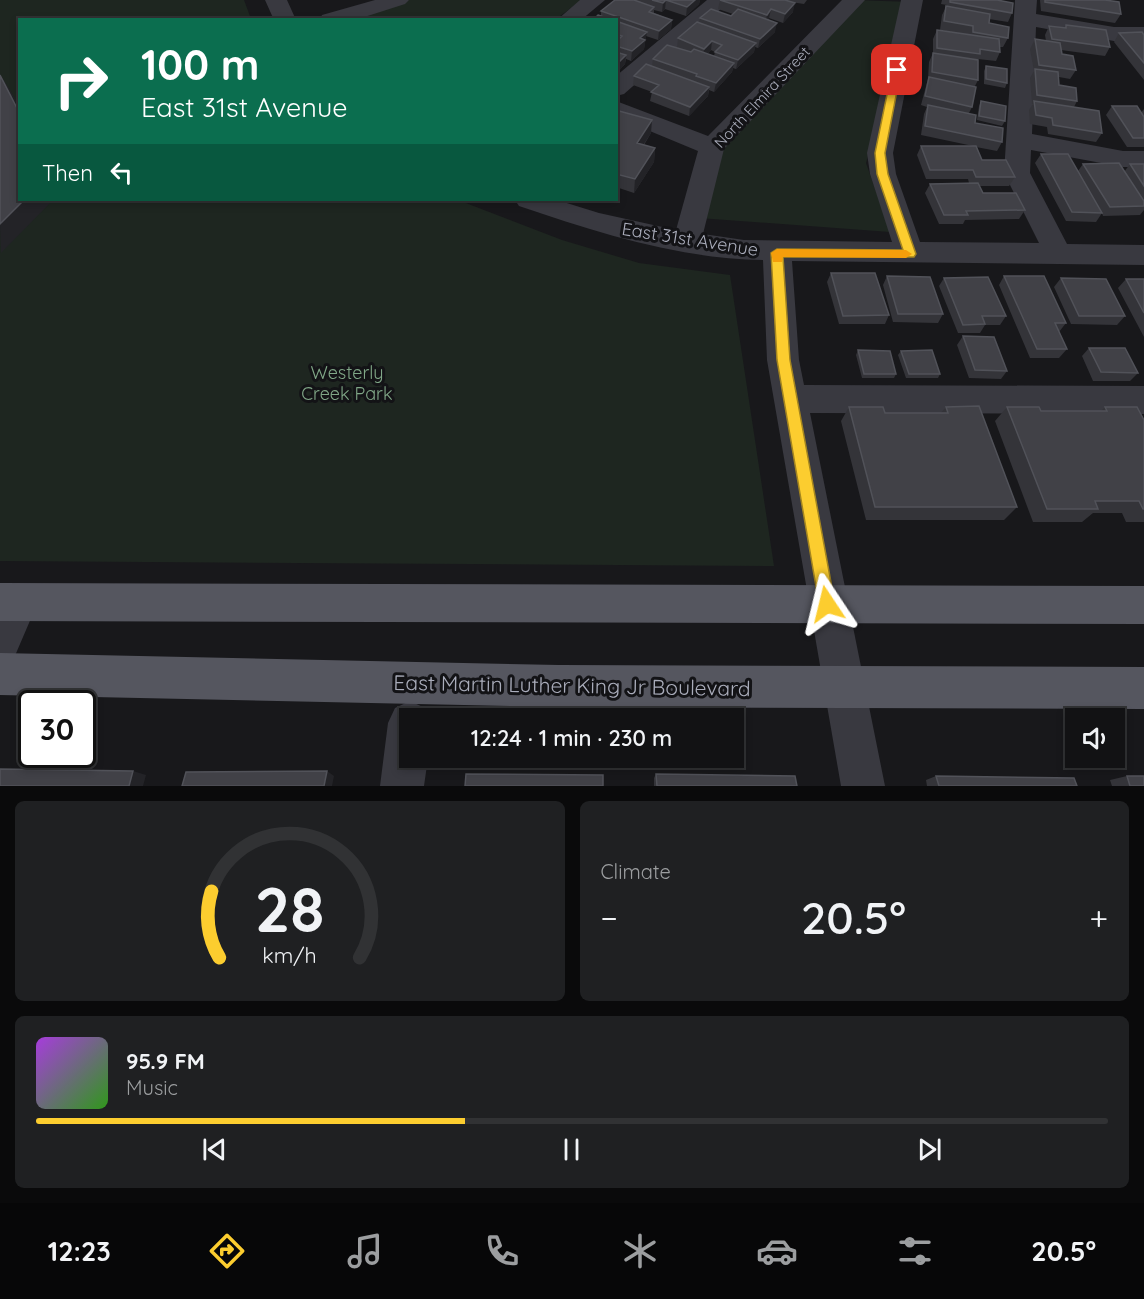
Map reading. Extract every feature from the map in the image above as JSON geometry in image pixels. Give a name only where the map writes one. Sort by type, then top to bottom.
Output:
[{"type":"main road","points":[[9,602],[1144,605]]},
{"type":"main road","name":"East Martin Luther King Jr Boulevard","points":[[0,674],[411,708],[844,687],[1144,688]]},
{"type":"street","points":[[276,0],[284,18]]},
{"type":"street","points":[[337,18],[399,0]]},
{"type":"street","points":[[570,18],[594,0]]},
{"type":"street","points":[[618,87],[720,0]]},
{"type":"street","name":"North Elmira Street","points":[[686,243],[712,147],[854,0]]},
{"type":"street","points":[[910,254],[883,174],[880,153],[912,0]]},
{"type":"street","points":[[1059,255],[1017,173],[1025,10],[1114,34],[1144,34]]},
{"type":"street","points":[[618,109],[712,147]]},
{"type":"street","points":[[1018,140],[1123,159],[1144,159]]},
{"type":"street","name":"East 31st Avenue","points":[[532,201],[594,222],[686,243],[777,253],[1144,255]]},
{"type":"street","points":[[777,253],[783,360],[863,786]]},
{"type":"street","points":[[791,399],[1144,400]]},
{"type":"street","points":[[0,644],[9,602]]},
{"type":"street","points":[[402,786],[404,768]]},
{"type":"green space","name":"Westerly Creek Park","points":[[0,0],[244,0],[251,18],[18,18],[18,201],[461,201],[562,240],[639,263],[730,275],[774,566],[0,561]]},
{"type":"green space","points":[[409,0],[582,0],[557,18],[357,18]]},
{"type":"green space","points":[[854,0],[912,2],[866,163],[890,232],[699,218],[712,147]]},
{"type":"building","points":[[615,0],[634,0],[654,7],[649,12],[672,20],[659,31],[601,11]]},
{"type":"building","points":[[666,0],[695,0],[687,7]]},
{"type":"building","points":[[720,0],[785,0],[795,3],[785,14],[771,9],[767,15]]},
{"type":"building","points":[[950,0],[997,0],[1013,3],[1012,13],[950,2]]},
{"type":"building","points":[[1045,0],[1119,2],[1121,14],[1045,2]]},
{"type":"building","points":[[946,6],[990,14],[989,23],[1009,27],[1008,38],[973,32],[973,26],[944,21]]},
{"type":"building","points":[[711,9],[731,16],[738,9],[777,23],[760,39],[700,18]]},
{"type":"building","points":[[618,22],[647,32],[640,38],[645,40],[632,51],[618,47],[618,40],[622,36],[618,35]]},
{"type":"building","points":[[697,22],[756,43],[738,60],[715,52],[722,45],[712,41],[704,49],[678,38]]},
{"type":"building","points":[[1066,25],[1106,30],[1110,47],[1052,39],[1049,26],[1066,28]]},
{"type":"building","points":[[937,30],[999,39],[1000,52],[980,49],[980,54],[937,48]]},
{"type":"building","points":[[1142,32],[1144,35],[1144,63],[1119,33]]},
{"type":"building","points":[[1035,39],[1060,43],[1062,54],[1073,56],[1076,70],[1039,65]]},
{"type":"building","points":[[667,45],[691,52],[694,49],[734,63],[716,83],[653,59]]},
{"type":"building","points":[[618,53],[626,55],[618,63]]},
{"type":"building","points":[[933,53],[978,60],[978,80],[932,72]]},
{"type":"building","points":[[646,64],[709,87],[690,107],[651,92],[659,85],[634,76]]},
{"type":"building","points":[[986,66],[1007,69],[1007,83],[986,79]]},
{"type":"building","points":[[1035,69],[1058,72],[1059,85],[1076,88],[1077,101],[1037,95]]},
{"type":"building","points":[[0,75],[18,110],[18,201],[23,201],[0,224]]},
{"type":"building","points":[[929,77],[976,87],[972,107],[925,96]]},
{"type":"building","points":[[981,101],[1006,106],[1005,121],[979,116]]},
{"type":"building","points":[[1034,101],[1099,111],[1102,133],[1053,125],[1052,118],[1036,115]]},
{"type":"building","points":[[928,105],[976,115],[975,123],[1003,128],[1002,142],[925,126]]},
{"type":"building","points":[[1112,106],[1137,106],[1144,117],[1144,138],[1133,138]]},
{"type":"building","points":[[618,112],[652,120],[637,143],[655,148],[635,179],[618,175]]},
{"type":"building","points":[[921,146],[976,146],[982,160],[1006,160],[1015,177],[976,177],[973,170],[930,170]]},
{"type":"building","points":[[1041,154],[1068,154],[1102,213],[1072,212]]},
{"type":"building","points":[[1119,163],[1144,201],[1144,206],[1110,207],[1083,164]]},
{"type":"building","points":[[1130,164],[1144,164],[1144,186]]},
{"type":"building","points":[[978,183],[983,193],[1016,193],[1025,210],[966,211],[968,215],[944,215],[930,184]]},
{"type":"building","points":[[831,273],[875,273],[889,315],[843,316]]},
{"type":"building","points":[[887,276],[930,277],[943,314],[898,314]]},
{"type":"building","points":[[1004,276],[1044,276],[1066,323],[1055,323],[1067,349],[1037,349]]},
{"type":"building","points":[[988,277],[1006,316],[982,316],[985,324],[963,325],[944,278]]},
{"type":"building","points":[[1061,278],[1106,279],[1125,316],[1079,316]]},
{"type":"building","points":[[1126,279],[1144,279],[1144,313]]},
{"type":"building","points":[[963,336],[994,337],[1007,371],[975,370]]},
{"type":"building","points":[[1089,348],[1125,348],[1138,373],[1101,372]]},
{"type":"building","points":[[858,350],[890,351],[896,374],[864,374]]},
{"type":"building","points":[[932,350],[940,374],[909,374],[901,351]]},
{"type":"building","points":[[979,406],[1017,507],[875,507],[849,407],[883,407],[885,413],[948,413],[946,407]]},
{"type":"building","points":[[1007,407],[1039,407],[1041,411],[1107,411],[1105,407],[1137,407],[1144,420],[1144,509],[1139,501],[1095,501],[1098,509],[1047,509]]},
{"type":"building","points":[[0,769],[133,771],[129,786],[0,786]]},
{"type":"building","points":[[327,771],[324,786],[182,786],[186,772]]},
{"type":"building","points":[[466,774],[603,775],[603,786],[465,786]]},
{"type":"building","points":[[656,774],[795,776],[797,786],[657,786]]},
{"type":"building","points":[[936,776],[1074,778],[1077,786],[939,786]]},
{"type":"building","points":[[1127,776],[1144,776],[1144,786],[1130,786]]},
{"type":"slow traffic","points":[[777,259],[777,253],[906,254]]},
{"type":"route","points":[[827,604],[783,360],[777,253],[910,254],[883,174],[880,153],[897,70]]}]
